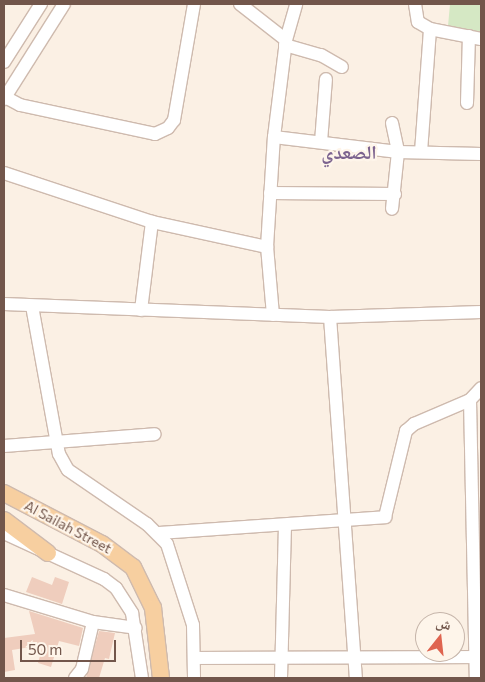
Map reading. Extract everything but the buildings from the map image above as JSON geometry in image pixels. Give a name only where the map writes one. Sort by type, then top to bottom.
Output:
[{"type":"main road","name":"Al Sailah Street","points":[[4,493],[102,544],[133,567],[153,608],[161,678]]},
{"type":"main road","points":[[4,520],[48,553]]},
{"type":"street","points":[[4,62],[41,4]]},
{"type":"street","points":[[64,4],[4,98],[20,105],[155,134],[168,128],[174,120],[194,4]]},
{"type":"street","points":[[240,4],[286,42],[321,55],[342,67]]},
{"type":"street","points":[[273,315],[267,247],[274,137],[286,42],[296,4]]},
{"type":"street","points":[[415,4],[413,12],[418,22],[430,29],[475,38],[467,103]]},
{"type":"street","points":[[421,152],[430,29]]},
{"type":"street","points":[[321,142],[326,79]]},
{"type":"street","points":[[392,123],[398,152],[392,209]]},
{"type":"street","points":[[274,137],[398,152],[481,154]]},
{"type":"street","points":[[4,174],[152,222],[267,247]]},
{"type":"street","points":[[270,193],[395,194]]},
{"type":"street","points":[[141,310],[152,222]]},
{"type":"street","points":[[4,304],[330,317],[481,312]]},
{"type":"street","points":[[32,306],[56,441],[68,470],[158,533],[167,544],[184,588],[196,658],[194,678]]},
{"type":"street","points":[[330,317],[356,678]]},
{"type":"street","points":[[158,533],[346,522],[386,517],[406,431],[414,424],[470,400],[481,388]]},
{"type":"street","points":[[470,400],[478,657],[476,678]]},
{"type":"street","points":[[4,446],[155,434]]},
{"type":"street","points":[[281,678],[286,525]]},
{"type":"street","points":[[4,533],[116,588],[132,613],[136,628],[142,678]]},
{"type":"street","points":[[4,595],[93,622],[136,628]]},
{"type":"street","points":[[74,678],[82,669],[93,622]]},
{"type":"street","points":[[196,658],[478,657]]},
{"type":"green space","points":[[450,4],[481,4],[481,32],[448,26]]},
{"type":"district","name":"الصعدي","points":[[349,152]]}]
